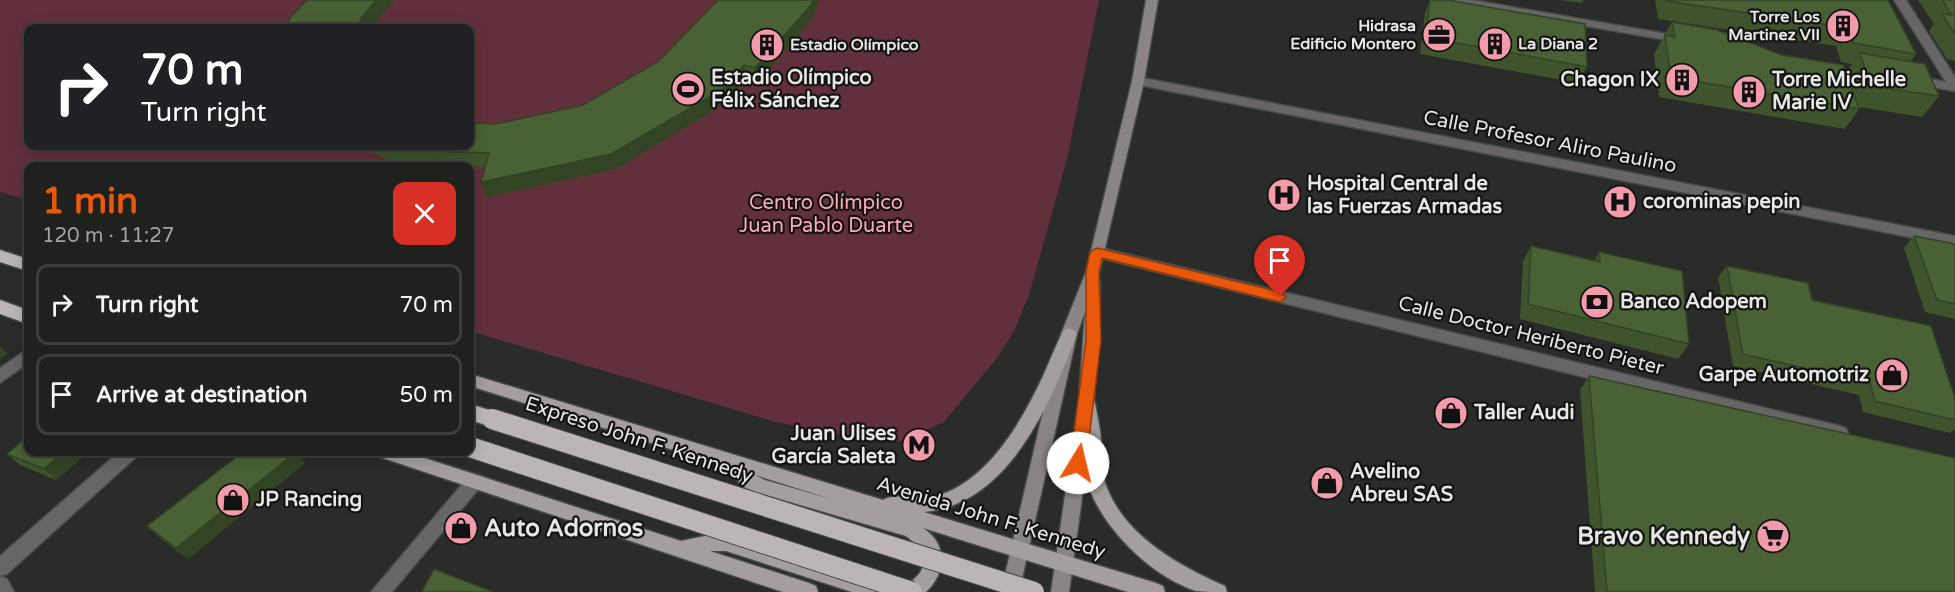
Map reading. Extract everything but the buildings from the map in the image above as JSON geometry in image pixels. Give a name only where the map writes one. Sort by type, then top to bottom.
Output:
[{"type":"highway","points":[[0,256],[24,264]]},
{"type":"highway","points":[[0,307],[24,316]]},
{"type":"highway","name":"Expreso John F. Kennedy","points":[[474,413],[1034,592]]},
{"type":"highway","points":[[474,448],[910,592]]},
{"type":"main road","points":[[862,503],[916,506],[951,500],[984,479],[1003,459],[1041,399],[1055,373],[1093,272],[1138,81],[1152,0]]},
{"type":"main road","points":[[1060,592],[1094,340],[1093,272]]},
{"type":"main road","points":[[1010,592],[1018,548],[1069,334]]},
{"type":"main road","name":"Avenida John F. Kennedy","points":[[474,381],[1156,592]]},
{"type":"main road","points":[[1087,403],[1093,440],[1094,475],[1106,504],[1128,535],[1161,562],[1218,592]]},
{"type":"main road","points":[[399,456],[809,592]]},
{"type":"main road","points":[[729,460],[750,482],[762,487],[922,535],[932,549],[933,567],[920,585],[910,592]]},
{"type":"main road","points":[[683,549],[714,542],[726,543],[879,592]]},
{"type":"main road","points":[[776,580],[796,592]]},
{"type":"street","points":[[1454,0],[1698,43]]},
{"type":"street","points":[[1900,0],[1955,86]]},
{"type":"street","points":[[1897,77],[1955,86]]},
{"type":"street","name":"Calle Profesor Aliro Paulino","points":[[1138,81],[1955,241]]},
{"type":"street","name":"Calle Doctor Heriberto Pieter","points":[[1097,252],[1857,437]]},
{"type":"street","points":[[0,377],[24,358]]},
{"type":"street","points":[[0,568],[126,456]]},
{"type":"street","points":[[380,592],[475,481]]},
{"type":"street","points":[[0,585],[5,592]]},
{"type":"green space","name":"Centro Olímpico Juan Pablo Duarte","points":[[0,0],[1099,0],[1067,159],[1029,295],[1015,329],[997,358],[944,422],[901,441],[827,433],[772,421],[474,332],[474,162],[24,162],[24,199],[0,192]]},
{"type":"place","name":"Torre Los Martinez VII","points":[[1843,26]]},
{"type":"place","name":"Hidrasa Edificio Montero","points":[[1439,35]]},
{"type":"place","name":"La Diana 2","points":[[1495,44]]},
{"type":"place","name":"Estadio Olímpico","points":[[767,45]]},
{"type":"place","name":"Chagon IX","points":[[1682,80]]},
{"type":"place","name":"Estadio Olímpico Félix Sánchez","points":[[688,89]]},
{"type":"place","name":"Torre Michelle Marie IV","points":[[1749,92]]},
{"type":"place","name":"Hospital Central de las Fuerzas Armadas","points":[[1284,195]]},
{"type":"place","name":"corominas pepin","points":[[1620,202]]},
{"type":"place","name":"Banco Adopem","points":[[1597,302]]},
{"type":"place","name":"Garpe Automotriz","points":[[1892,375]]},
{"type":"place","name":"Taller Audi","points":[[1451,413]]},
{"type":"place","name":"Juan Ulises García Saleta","points":[[919,445]]},
{"type":"place","name":"Avelino Abreu SAS","points":[[1327,483]]},
{"type":"place","name":"JP Rancing","points":[[233,500]]},
{"type":"place","name":"Auto Adornos","points":[[461,528]]},
{"type":"place","name":"Bravo Kennedy","points":[[1773,536]]},
{"type":"route","points":[[1078,463],[1094,340],[1093,272],[1097,252],[1280,297]]}]
